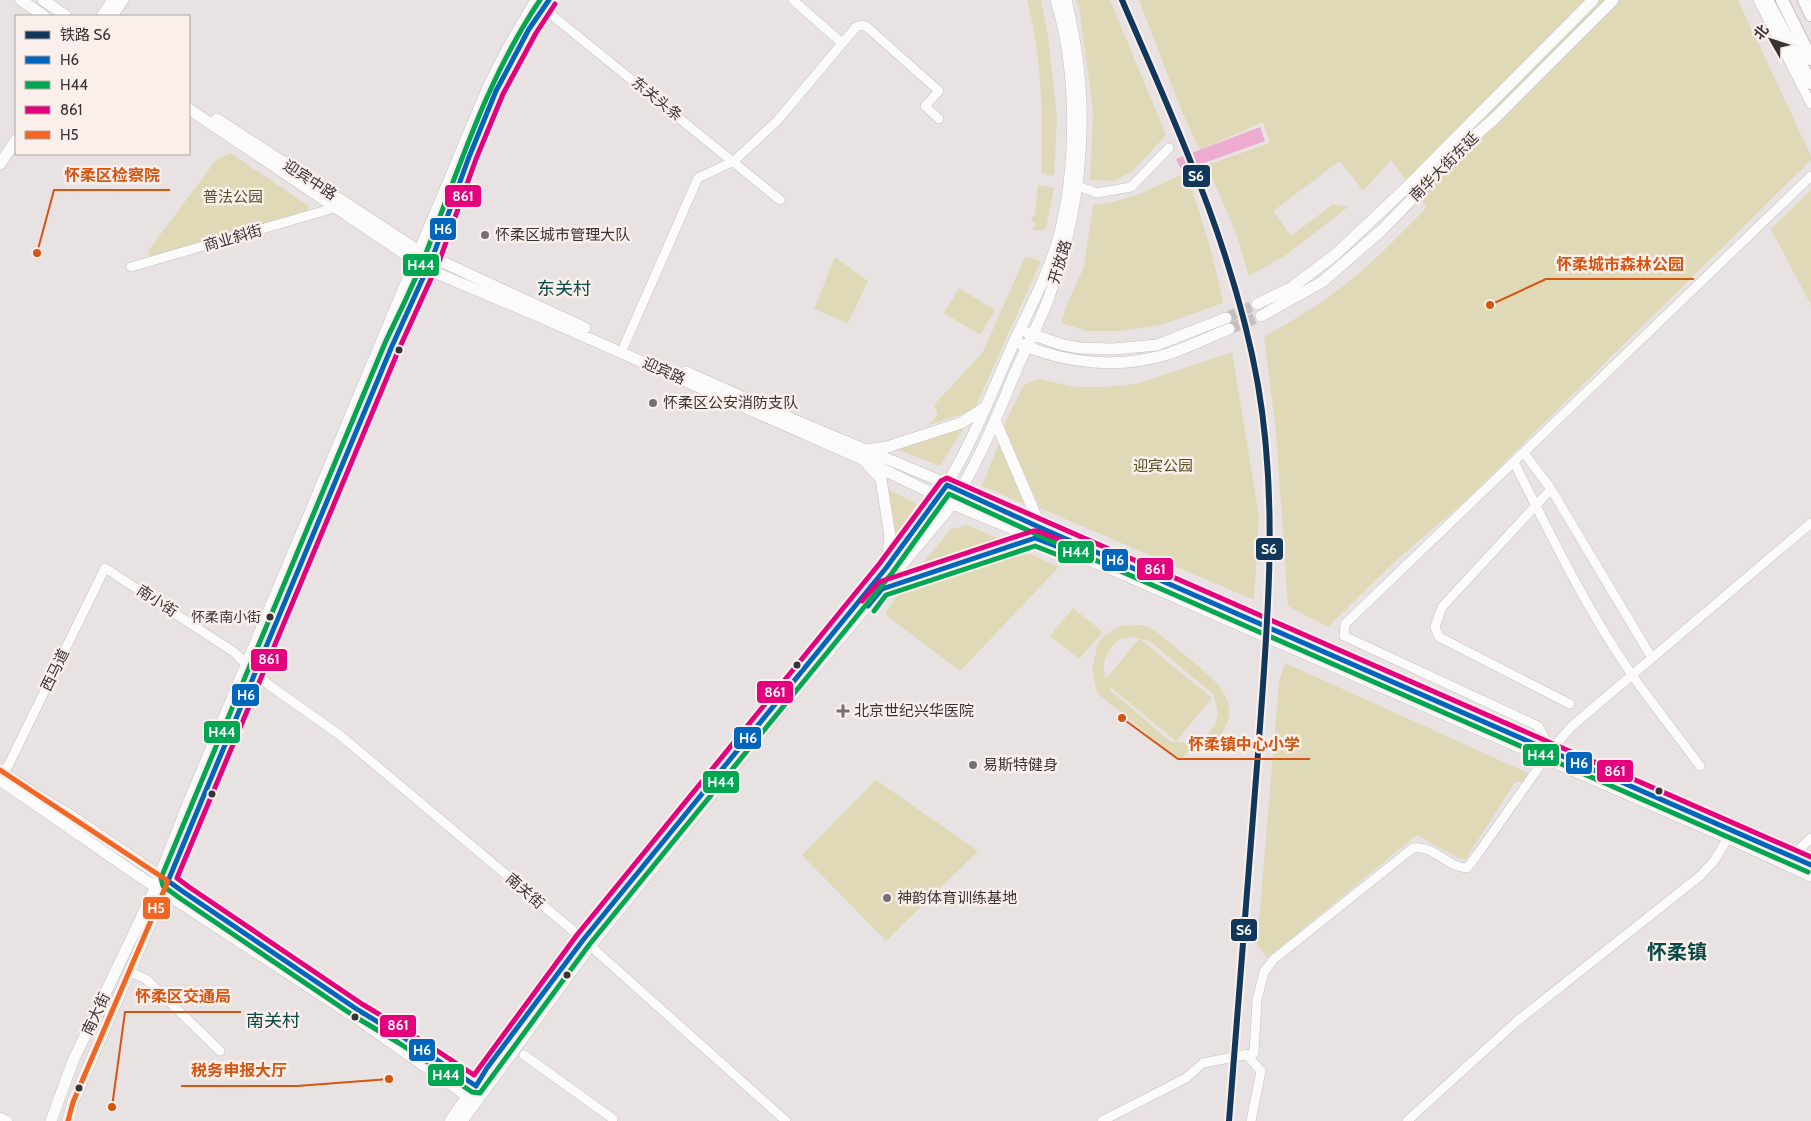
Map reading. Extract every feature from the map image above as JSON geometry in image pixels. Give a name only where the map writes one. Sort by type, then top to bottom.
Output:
[{"type":"highway","points":[[1767,0],[1811,83]]},
{"type":"highway","points":[[1782,0],[1811,59]]},
{"type":"highway","points":[[1804,0],[1811,15]]},
{"type":"main road","points":[[21,0],[43,15]]},
{"type":"main road","points":[[43,0],[65,15]]},
{"type":"main road","points":[[103,15],[113,0]]},
{"type":"main road","points":[[113,15],[123,0]]},
{"type":"main road","name":"开放路","points":[[586,943],[886,568],[947,485],[988,406],[1014,341],[1039,290],[1057,243],[1069,185],[1072,126],[1070,69],[1056,0]]},
{"type":"main road","name":"开放路","points":[[586,943],[882,589],[952,504],[965,483],[1026,346],[1033,336],[1050,294],[1067,243],[1078,186],[1082,126],[1079,68],[1066,0]]},
{"type":"main road","name":"南华大街东延","points":[[1256,304],[1291,288],[1337,253],[1414,180],[1592,0]]},
{"type":"main road","name":"南华大街东延","points":[[1261,316],[1322,282],[1382,230],[1462,147],[1494,118],[1613,0]]},
{"type":"main road","name":"南大街","points":[[68,1121],[73,1102],[130,972],[246,664],[356,404],[416,256],[488,87],[509,46],[539,2]]},
{"type":"main road","name":"南大街","points":[[51,1121],[73,1062],[162,884],[429,264],[497,90],[531,25],[539,2]]},
{"type":"main road","name":"迎宾中路","points":[[190,101],[416,256]]},
{"type":"main road","name":"迎宾中路","points":[[190,110],[334,208],[429,264]]},
{"type":"main road","points":[[0,164],[15,142]]},
{"type":"main road","points":[[0,175],[15,152]]},
{"type":"main road","name":"迎宾路","points":[[429,264],[624,346],[864,454],[938,497]]},
{"type":"main road","name":"迎宾路","points":[[429,264],[570,330],[864,454],[947,485],[1038,533]]},
{"type":"main road","points":[[1020,330],[1063,345],[1080,348],[1113,349],[1157,345],[1226,318]]},
{"type":"main road","points":[[1014,341],[1026,346],[1091,363],[1130,363],[1168,354],[1229,329]]},
{"type":"main road","points":[[886,568],[890,536],[880,479],[864,454],[961,423],[988,406]]},
{"type":"main road","points":[[994,420],[1038,533]]},
{"type":"main road","points":[[938,497],[952,504],[1038,533],[1548,755],[1811,865]]},
{"type":"main road","points":[[882,589],[1038,533]]},
{"type":"main road","points":[[1548,755],[1811,876]]},
{"type":"main road","points":[[1,774],[472,1099]]},
{"type":"main road","points":[[162,884],[403,1037],[480,1089]]},
{"type":"main road","points":[[450,1121],[480,1089],[487,1068],[586,943]]},
{"type":"main road","points":[[462,1121],[472,1099]]},
{"type":"street","points":[[793,0],[842,43]]},
{"type":"street","points":[[1758,0],[1811,104]]},
{"type":"street","name":"东关头条","points":[[539,2],[780,200]]},
{"type":"street","points":[[624,346],[698,178],[734,161],[777,121],[856,27],[862,25],[867,27],[939,91],[925,106],[939,119]]},
{"type":"street","points":[[1078,186],[1097,193],[1131,187],[1169,148]]},
{"type":"street","points":[[1548,755],[1538,726],[1344,636],[1345,624],[1811,176]]},
{"type":"street","name":"商业斜街","points":[[131,267],[334,208]]},
{"type":"street","points":[[1524,453],[1551,488],[1652,658]]},
{"type":"street","points":[[1514,462],[1602,628],[1632,675],[1700,766]]},
{"type":"street","points":[[1551,488],[1442,608],[1435,628],[1439,637],[1570,704]]},
{"type":"street","points":[[1102,1121],[1186,1078],[1203,1063],[1254,1053],[1257,1000],[1264,972],[1274,959],[1413,848],[1423,846],[1439,854],[1457,867],[1467,868],[1548,755],[1572,726],[1811,523]]},
{"type":"street","name":"南小街","points":[[105,568],[234,652],[254,673]]},
{"type":"street","name":"西马道","points":[[1,774],[8,766],[105,568]]},
{"type":"street","name":"南关街","points":[[254,673],[268,685],[342,736],[586,943],[786,1121]]},
{"type":"street","points":[[1406,1121],[1516,1022],[1700,876],[1714,861],[1728,838]]},
{"type":"street","points":[[1792,856],[1811,838]]},
{"type":"street","points":[[130,972],[146,979],[220,1051]]},
{"type":"street","points":[[524,1055],[613,1119]]},
{"type":"street","points":[[1247,1055],[1261,1071],[1251,1121]]},
{"type":"street","points":[[0,1117],[8,1121]]},
{"type":"green space","points":[[1027,0],[1041,0],[1048,35],[1057,118],[1054,176],[1041,173],[1042,129],[1039,64]]},
{"type":"green space","points":[[1076,0],[1110,0],[1166,135],[1133,171],[1114,181],[1090,180],[1093,110],[1079,8]]},
{"type":"green space","points":[[1139,0],[1738,0],[1811,156],[1811,160],[1464,502],[1392,564],[1328,627],[1288,606],[1276,431],[1264,337],[1294,320],[1342,287],[1375,259],[1427,207],[1391,160],[1363,191],[1340,161],[1273,211],[1291,236],[1333,204],[1348,207],[1286,255],[1249,276],[1236,233],[1207,165],[1270,143],[1263,122],[1200,150],[1182,112]]},
{"type":"green space","name":"普法公园","points":[[230,153],[309,206],[307,212],[151,257],[148,251],[216,160]]},
{"type":"green space","points":[[1185,173],[1207,237],[1223,303],[1161,325],[1120,331],[1087,331],[1061,323],[1067,304],[1084,267],[1093,205],[1113,202],[1142,193]]},
{"type":"green space","points":[[1038,185],[1054,188],[1046,228],[1042,231],[1032,229],[1036,225],[1031,219],[1035,214]]},
{"type":"green space","points":[[1811,190],[1811,305],[1771,229]]},
{"type":"green space","points":[[835,257],[868,281],[848,323],[814,309]]},
{"type":"green space","points":[[1025,257],[1041,261],[974,410],[929,425],[938,414],[934,405],[983,352]]},
{"type":"green space","points":[[959,288],[995,310],[980,335],[944,313]]},
{"type":"green space","name":"迎宾公园","points":[[1232,352],[1259,516],[1254,600],[1040,508],[1003,427],[1024,385],[1038,379],[1076,387],[1136,384]]},
{"type":"green space","points":[[965,426],[940,466],[896,449]]},
{"type":"green space","points":[[999,443],[1024,504],[982,486]]},
{"type":"green space","points":[[884,487],[917,504],[893,540]]},
{"type":"green space","points":[[967,525],[1007,542],[912,576],[951,529]]},
{"type":"green space","points":[[1017,552],[1030,554],[1059,567],[960,671],[885,614],[898,594]]},
{"type":"green space","points":[[1073,608],[1103,632],[1079,659],[1050,636]]},
{"type":"green space","points":[[1142,625],[1153,629],[1216,683],[1227,699],[1229,709],[1224,730],[1213,743],[1199,751],[1187,753],[1180,761],[1097,693],[1092,669],[1098,643],[1106,634],[1121,626]],"holes":[[[1134,637],[1139,639],[1106,679],[1104,662],[1112,646],[1121,639]],[[1140,639],[1150,641],[1214,695],[1218,713],[1215,725],[1204,738],[1194,743],[1171,742],[1110,690],[1108,685],[1176,741],[1212,698]]]},
{"type":"green space","points":[[1285,663],[1528,773],[1523,782],[1515,782],[1466,859],[1458,858],[1417,835],[1267,958],[1257,945],[1279,682]]},
{"type":"green space","name":"神韵体育训练基地","points":[[876,780],[978,851],[886,941],[802,855]]},
{"type":"shaded area","points":[[1260,127],[1265,141],[1182,171],[1176,159]]},
{"type":"tunnel","points":[[1226,318],[1257,304]]},
{"type":"tunnel","points":[[1229,329],[1261,316]]},
{"type":"rail line","name":"S6","points":[[1122,0],[1163,94],[1219,236],[1247,335],[1258,385],[1264,431],[1270,523],[1265,661],[1229,1121]]},
{"type":"transit line","name":"H44","points":[[540,0],[521,30],[489,92],[421,265],[385,343],[161,878],[163,886],[181,899],[354,1016],[399,1043],[472,1092],[480,1093],[589,945],[892,573],[949,494],[1038,535],[1808,872]]},
{"type":"transit line","name":"H6","points":[[549,0],[529,29],[496,91],[469,157],[433,256],[392,346],[168,881],[185,893],[358,1010],[403,1037],[476,1086],[487,1068],[583,940],[886,568],[947,485],[1041,528],[1811,865]]},
{"type":"transit line","name":"861","points":[[555,4],[536,33],[503,94],[476,159],[440,259],[399,349],[177,878],[189,887],[362,1004],[474,1075],[577,935],[880,563],[941,481],[947,478],[1811,857]]},
{"type":"transit line","name":"861","points":[[862,601],[879,582],[1033,531],[1064,541]]},
{"type":"transit line","name":"H6","points":[[868,606],[882,589],[1035,538],[1061,548]]},
{"type":"transit line","name":"H44","points":[[874,611],[886,595],[1035,546],[1058,555]]},
{"type":"transit line","name":"H5","points":[[0,770],[168,881],[73,1102],[68,1121]]},
{"type":"place","name":"怀柔区城市管理大队","points":[[485,235]]},
{"type":"place","name":"怀柔区检察院","points":[[37,253]]},
{"type":"place","name":"怀柔城市森林公园","points":[[1490,305]]},
{"type":"place","name":"怀柔区公安消防支队","points":[[653,403]]},
{"type":"place","name":"怀柔南小街","points":[[270,617]]},
{"type":"place","name":"北京世纪兴华医院","points":[[843,711]]},
{"type":"place","name":"怀柔镇中心小学","points":[[1122,718]]},
{"type":"place","name":"易斯特健身","points":[[973,765]]},
{"type":"place","name":"神韵体育训练基地","points":[[887,898]]},
{"type":"place","name":"税务申报大厅","points":[[389,1079]]},
{"type":"place","name":"怀柔区交通局","points":[[112,1107]]},
{"type":"district","name":"东关村","points":[[564,289]]},
{"type":"district","name":"怀柔镇","points":[[1677,952]]},
{"type":"district","name":"南关村","points":[[273,1021]]}]
